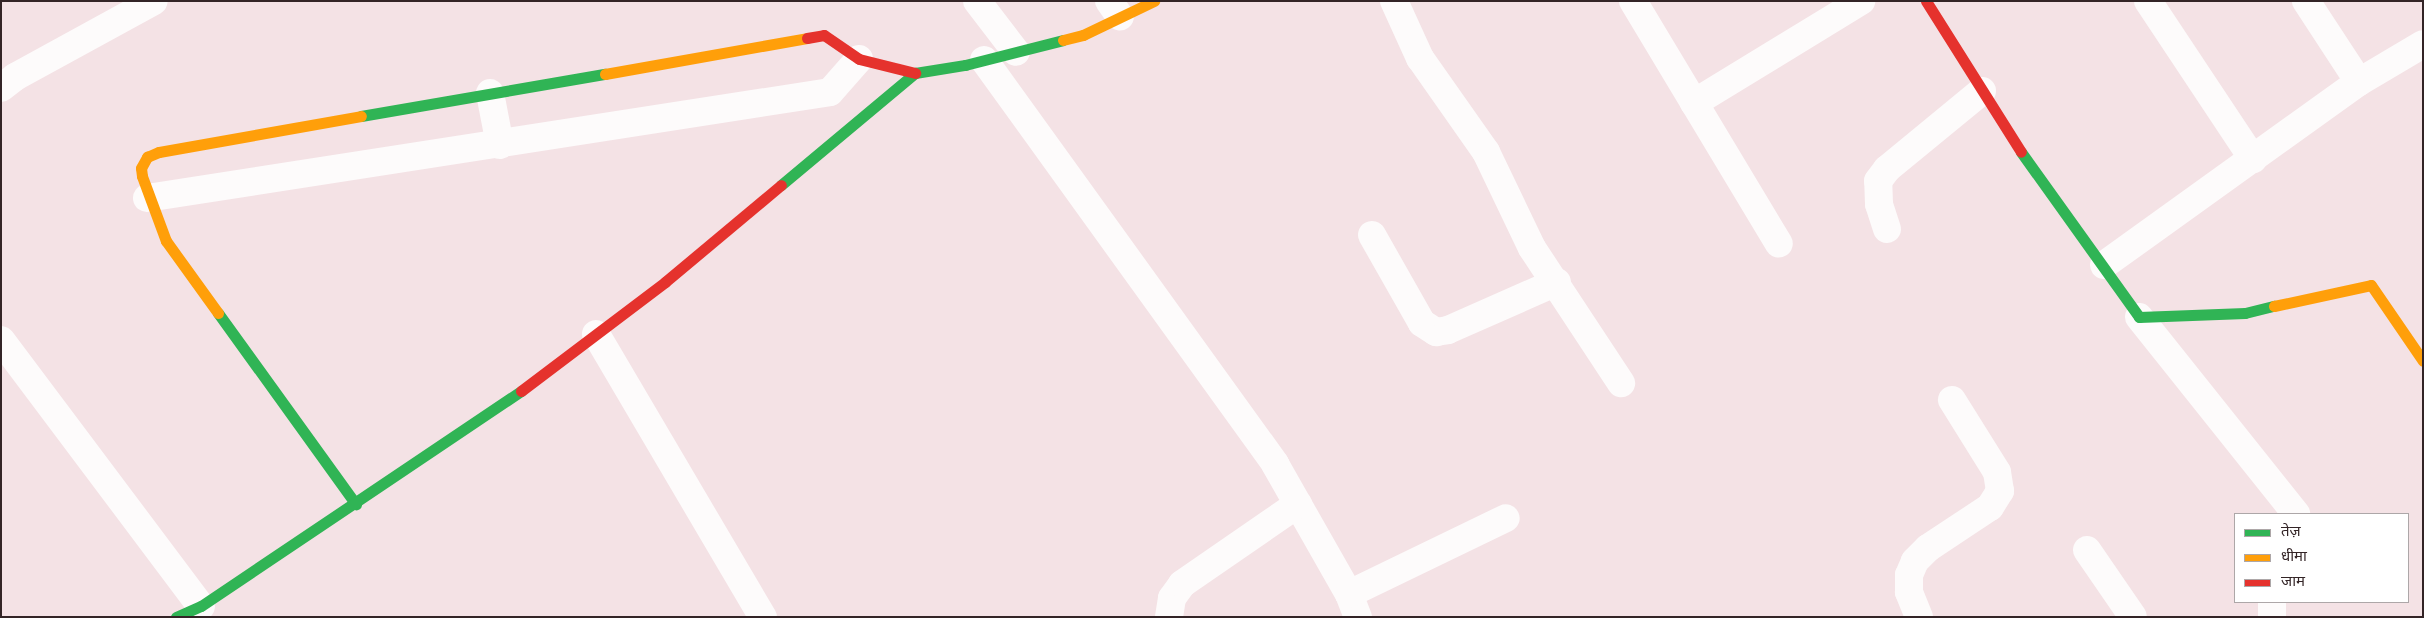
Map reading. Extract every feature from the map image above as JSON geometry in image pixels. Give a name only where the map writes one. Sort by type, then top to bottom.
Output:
[{"type":"street","points":[[1,88],[154,1]]},
{"type":"street","points":[[977,1],[1016,52]]},
{"type":"street","points":[[356,504],[166,241],[148,198],[141,168],[147,157],[159,152],[824,35],[859,59],[915,73],[984,60],[1083,35],[1115,9],[1154,1]]},
{"type":"street","points":[[1394,1],[1420,58],[1486,152],[1532,248],[1557,282],[1622,383]]},
{"type":"street","points":[[1633,1],[1779,244]]},
{"type":"street","points":[[1694,103],[1861,1]]},
{"type":"street","points":[[1926,1],[2018,149],[2140,317],[2295,513]]},
{"type":"street","points":[[2148,1],[2253,159]]},
{"type":"street","points":[[2306,1],[2359,82]]},
{"type":"street","points":[[2104,265],[2359,82],[2423,44]]},
{"type":"street","points":[[148,198],[500,145],[830,92],[859,59]]},
{"type":"street","points":[[984,60],[1258,440],[1298,504],[1354,606],[1506,518]]},
{"type":"street","points":[[1,340],[189,612],[356,504],[498,408],[665,282],[915,73]]},
{"type":"street","points":[[1887,228],[1878,204],[1878,181],[1887,169],[1982,91]]},
{"type":"street","points":[[490,93],[500,145]]},
{"type":"street","points":[[1372,235],[1422,323],[1436,332],[1448,330],[1557,282]]},
{"type":"street","points":[[2140,317],[2245,313],[2371,285],[2423,362]]},
{"type":"street","points":[[596,334],[763,617]]},
{"type":"street","points":[[1919,617],[1909,592],[1908,575],[1915,562],[1928,548],[1990,507],[2000,491],[1997,472],[1952,400]]},
{"type":"street","points":[[1169,617],[1172,598],[1182,584],[1298,504]]},
{"type":"street","points":[[2088,550],[2133,617]]},
{"type":"street","points":[[2272,603],[2272,617]]},
{"type":"traffic: fast","points":[[781,185],[915,73],[965,65],[1063,40]]},
{"type":"traffic: fast","points":[[361,116],[605,74]]},
{"type":"traffic: fast","points":[[2021,152],[2139,317],[2245,313],[2274,306]]},
{"type":"traffic: fast","points":[[218,313],[356,504]]},
{"type":"traffic: fast","points":[[176,617],[201,606],[521,391]]},
{"type":"traffic: slow","points":[[1063,40],[1083,35],[1154,1]]},
{"type":"traffic: slow","points":[[605,74],[807,38]]},
{"type":"traffic: slow","points":[[218,313],[166,241],[142,176],[141,168],[147,157],[159,152],[361,116]]},
{"type":"traffic: slow","points":[[2274,306],[2371,285],[2423,361]]},
{"type":"traffic: jam","points":[[1926,1],[2021,152]]},
{"type":"traffic: jam","points":[[807,38],[824,35],[859,59],[915,73]]},
{"type":"traffic: jam","points":[[521,391],[665,282],[781,185]]}]
